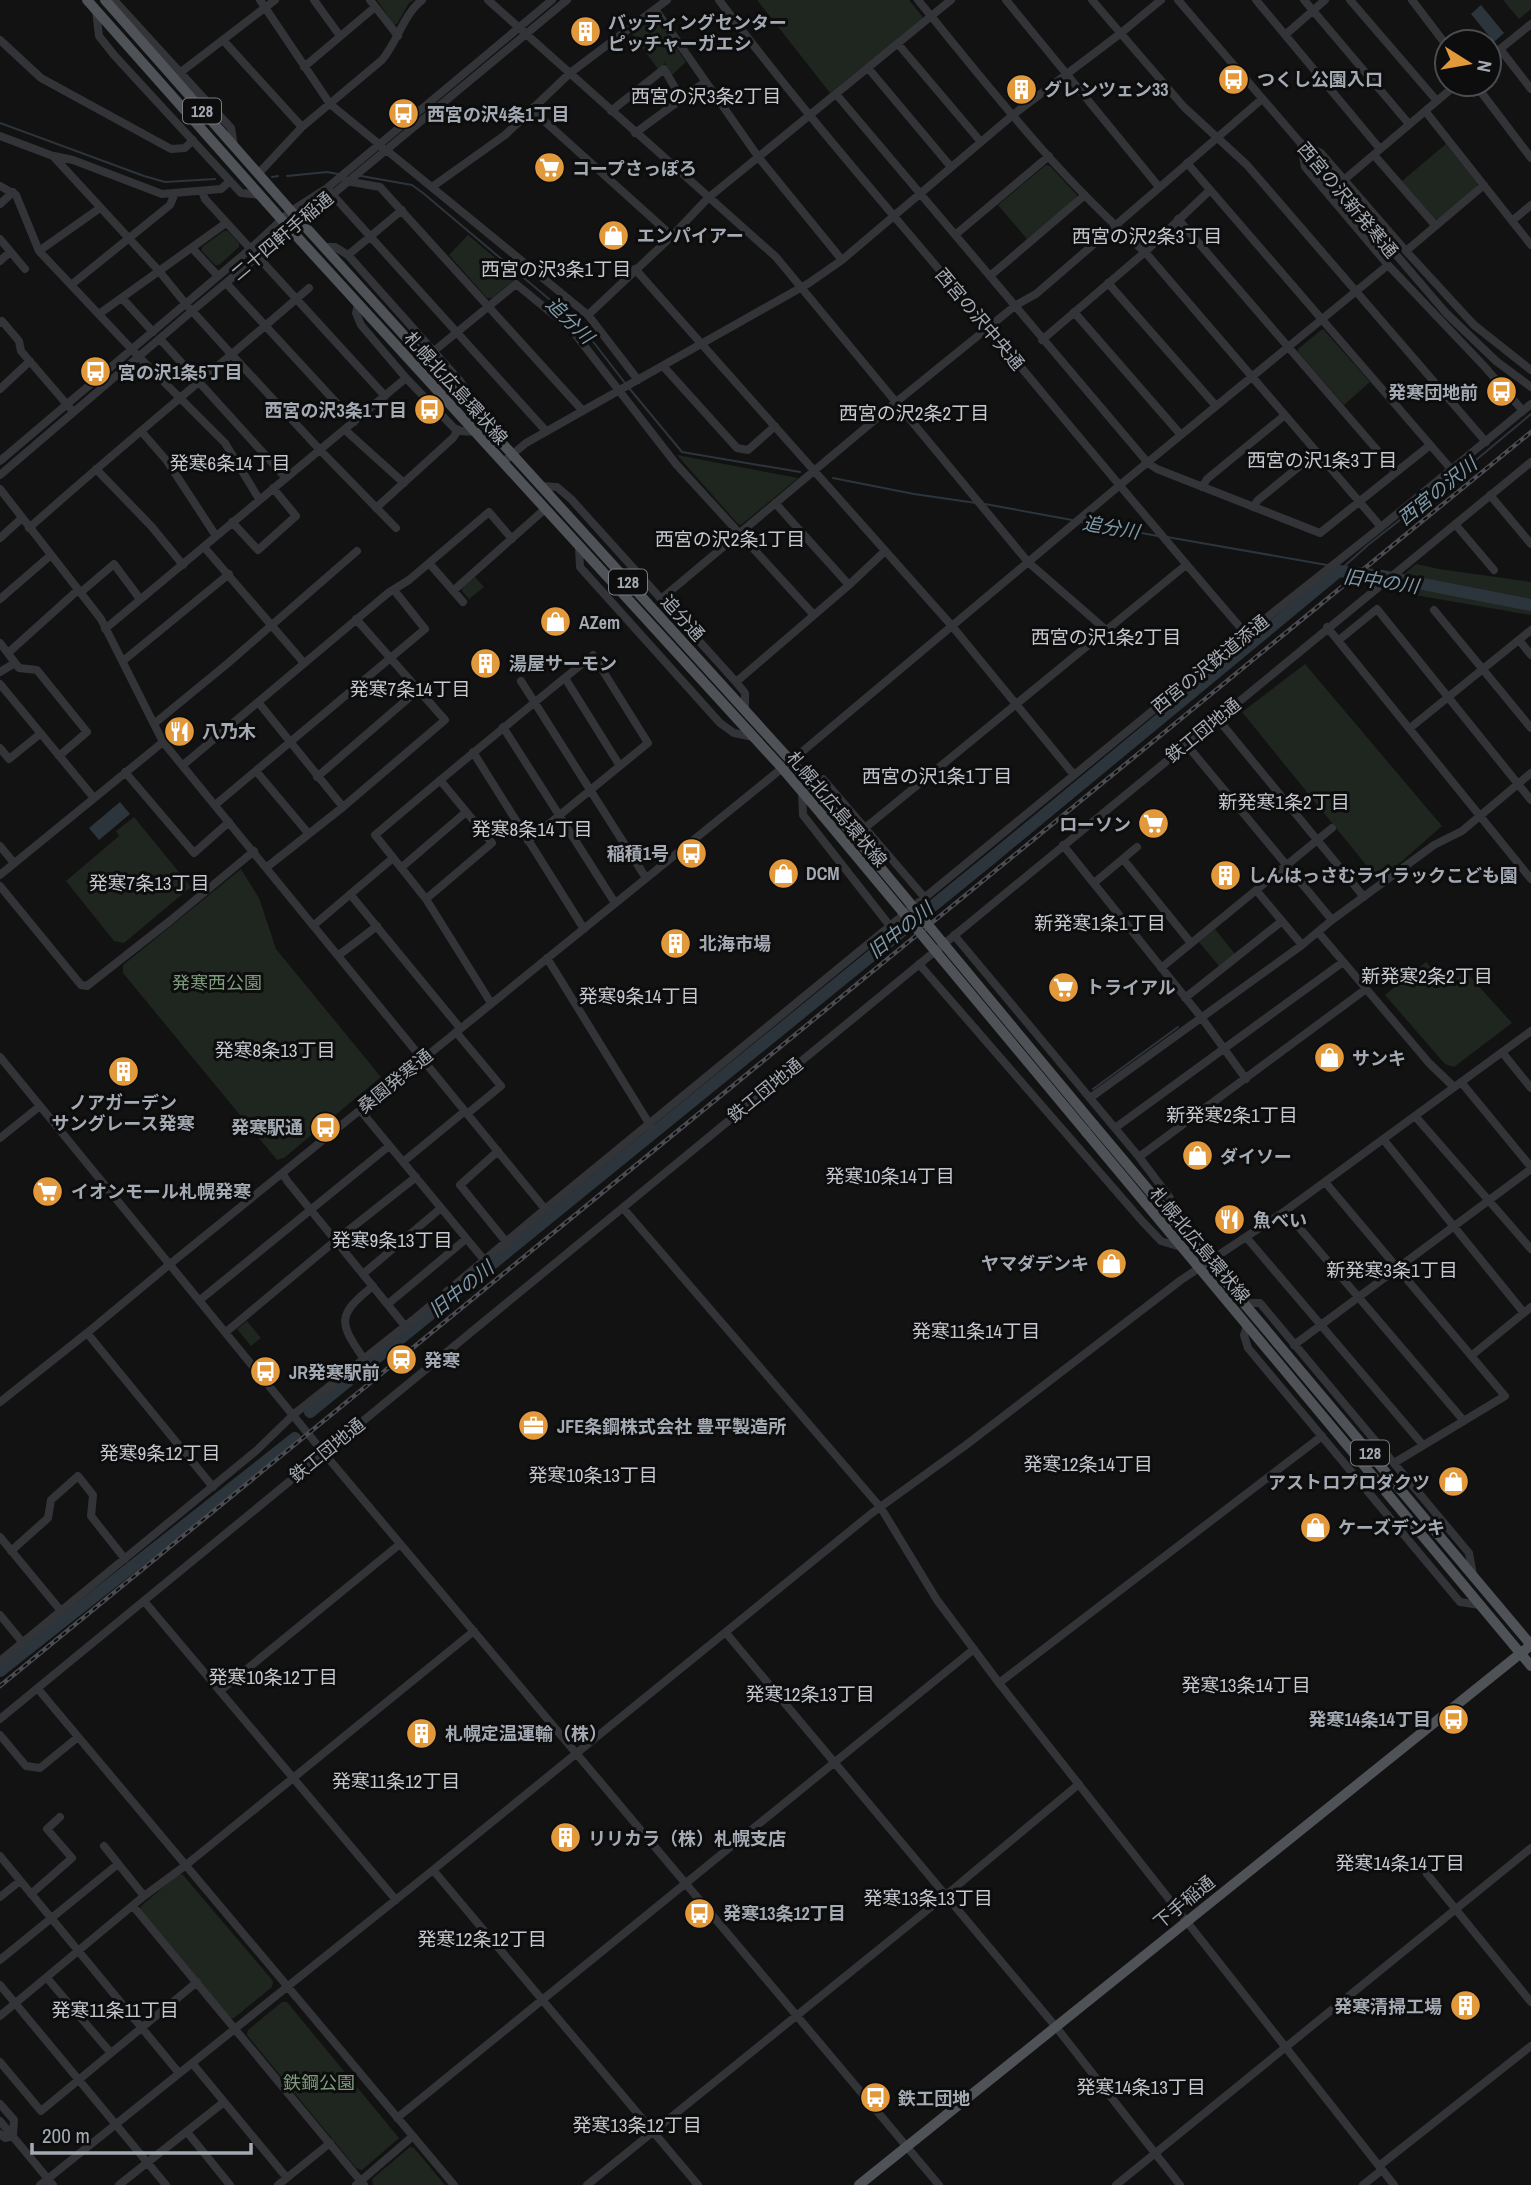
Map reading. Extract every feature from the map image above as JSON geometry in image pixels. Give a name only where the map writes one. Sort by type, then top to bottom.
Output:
[{"type":"main road","name":"札幌北広島環状線","points":[[87,0],[290,229],[802,792],[827,812]]},
{"type":"main road","name":"札幌北広島環状線","points":[[105,0],[323,247],[466,403]]},
{"type":"main road","name":"追分通","points":[[466,403],[791,761]]},
{"type":"main road","name":"札幌北広島環状線","points":[[791,761],[827,812],[1090,1129],[1181,1247],[1531,1667]]},
{"type":"main road","name":"札幌北広島環状線","points":[[1090,1129],[1170,1215],[1531,1645]]},
{"type":"main road","name":"下手稲通","points":[[859,2185],[1531,1645]]},
{"type":"street","points":[[114,0],[231,128],[234,146]]},
{"type":"street","points":[[181,72],[223,40],[262,4],[275,0]]},
{"type":"street","points":[[314,0],[340,36]]},
{"type":"street","points":[[258,174],[302,127],[382,60],[409,14],[422,0]]},
{"type":"street","points":[[488,0],[776,257],[1028,562],[1107,630]]},
{"type":"street","name":"二十四軒手稲通","points":[[0,461],[249,250],[281,219],[349,180],[518,27],[552,0]]},
{"type":"street","name":"二十四軒手稲通","points":[[0,475],[300,221],[351,167],[381,149],[567,0]]},
{"type":"street","points":[[432,187],[505,135],[570,73],[667,0]]},
{"type":"street","name":"西宮の沢中央通","points":[[719,0],[810,115],[1246,634]]},
{"type":"street","points":[[918,0],[1049,156],[1115,226],[1145,251],[1381,527]]},
{"type":"street","points":[[588,315],[673,236],[708,198],[951,0]]},
{"type":"street","points":[[1006,0],[1159,187]]},
{"type":"street","points":[[1092,0],[1184,107],[1247,165],[1486,442]]},
{"type":"street","points":[[503,462],[546,431],[800,288],[842,260],[1014,114],[1161,0]]},
{"type":"street","name":"西宮の沢新発寒通","points":[[1178,0],[1446,313],[1496,361],[1531,387]]},
{"type":"street","points":[[1256,0],[1435,225]]},
{"type":"street","points":[[1304,0],[1409,124]]},
{"type":"street","points":[[1285,35],[1325,0]]},
{"type":"street","points":[[1350,0],[1437,101]]},
{"type":"street","points":[[1412,0],[1433,28]]},
{"type":"street","points":[[304,67],[372,3],[398,36]]},
{"type":"street","points":[[262,4],[330,104],[381,149],[432,187],[588,315],[635,381]]},
{"type":"street","points":[[655,9],[759,158],[842,260]]},
{"type":"street","points":[[96,10],[99,36],[192,141],[241,193],[260,195]]},
{"type":"street","points":[[1503,47],[1531,24]]},
{"type":"street","points":[[0,40],[41,78],[171,149],[185,148],[192,141]]},
{"type":"street","points":[[223,40],[302,127]]},
{"type":"street","points":[[898,44],[981,142]]},
{"type":"street","points":[[1503,53],[1531,89]]},
{"type":"street","points":[[867,68],[951,167]]},
{"type":"street","points":[[611,111],[664,69],[681,98]]},
{"type":"street","points":[[635,133],[705,82]]},
{"type":"street","points":[[836,94],[1016,305],[1042,340],[1148,463],[1157,469],[1320,533],[1429,446]]},
{"type":"street","points":[[1345,179],[1441,98]]},
{"type":"street","points":[[1486,98],[1531,158]]},
{"type":"street","points":[[661,599],[895,403],[1016,305],[1036,294],[1262,99]]},
{"type":"street","points":[[531,109],[673,236]]},
{"type":"street","points":[[1426,112],[1531,246]]},
{"type":"street","points":[[0,136],[162,194],[221,189],[230,181]]},
{"type":"street","points":[[1300,142],[1321,153],[1474,325],[1531,370]]},
{"type":"street","points":[[1300,142],[1305,167],[1388,265],[1523,411]]},
{"type":"street","points":[[53,156],[320,451],[396,528]]},
{"type":"street","points":[[955,234],[1049,156]]},
{"type":"street","points":[[1186,163],[1451,470]]},
{"type":"street","points":[[337,179],[380,187],[583,411]]},
{"type":"street","points":[[1406,251],[1484,185]]},
{"type":"street","points":[[0,186],[13,192],[39,251],[225,443],[259,499]]},
{"type":"street","points":[[1042,340],[1145,251],[1210,190]]},
{"type":"street","points":[[202,191],[205,199],[249,250],[385,396]]},
{"type":"street","points":[[329,191],[546,431]]},
{"type":"street","points":[[0,204],[13,192]]},
{"type":"street","points":[[71,285],[170,205],[174,193]]},
{"type":"street","points":[[990,276],[1085,195]]},
{"type":"street","points":[[1512,221],[1531,205]]},
{"type":"street","points":[[39,251],[100,208]]},
{"type":"street","points":[[348,255],[402,210]]},
{"type":"street","points":[[1178,219],[1396,472]]},
{"type":"street","points":[[99,314],[226,223]]},
{"type":"street","points":[[0,239],[24,270]]},
{"type":"street","points":[[192,247],[218,276]]},
{"type":"street","points":[[323,247],[335,247],[348,255],[435,351],[466,390],[466,403]]},
{"type":"street","points":[[0,261],[10,252]]},
{"type":"street","name":"桑園発寒通","points":[[0,1402],[791,761],[1388,265]]},
{"type":"street","points":[[635,269],[952,626],[1074,775]]},
{"type":"street","points":[[226,283],[354,422]]},
{"type":"street","points":[[1108,283],[1216,406]]},
{"type":"street","points":[[435,351],[516,284],[572,330],[621,389],[676,464],[813,614]]},
{"type":"street","points":[[29,528],[309,288]]},
{"type":"street","points":[[122,298],[153,332]]},
{"type":"street","points":[[358,304],[356,313],[361,325],[406,378],[454,428],[475,432]]},
{"type":"street","points":[[1074,312],[1181,435]]},
{"type":"street","points":[[0,323],[2,321],[19,341],[20,351],[75,412]]},
{"type":"street","points":[[160,339],[285,477]]},
{"type":"street","points":[[0,389],[30,361]]},
{"type":"street","points":[[663,366],[737,448],[748,450],[775,426]]},
{"type":"street","points":[[106,629],[406,378]]},
{"type":"street","name":"西宮の沢鉄道添通","points":[[0,1661],[213,1487],[293,1415],[485,1261],[1246,634],[1531,404]]},
{"type":"street","points":[[1202,488],[1206,480],[1285,415]]},
{"type":"street","points":[[345,430],[404,483]]},
{"type":"street","points":[[376,508],[453,438],[458,430]]},
{"type":"street","points":[[141,431],[167,461],[216,536]]},
{"type":"street","points":[[1253,508],[1258,500],[1317,452]]},
{"type":"street","name":"鉄工団地通","points":[[0,1719],[1327,627],[1490,495],[1529,468]]},
{"type":"street","points":[[96,470],[152,527],[183,565]]},
{"type":"street","points":[[541,486],[557,487],[571,499],[736,682],[745,693],[745,710]]},
{"type":"street","points":[[232,522],[258,550],[296,516],[273,488]]},
{"type":"street","points":[[0,489],[101,619],[163,741],[545,1209]]},
{"type":"street","points":[[1490,495],[1531,544]]},
{"type":"street","points":[[775,503],[849,585]]},
{"type":"street","points":[[453,591],[545,509]]},
{"type":"street","points":[[183,765],[356,619],[388,593],[410,580],[489,512],[512,539]]},
{"type":"street","points":[[0,538],[22,518]]},
{"type":"street","points":[[1455,524],[1494,570]]},
{"type":"street","points":[[204,547],[304,663]]},
{"type":"street","points":[[155,723],[357,551]]},
{"type":"street","points":[[736,682],[885,551]]},
{"type":"street","points":[[0,599],[51,555]]},
{"type":"street","points":[[8,653],[114,564],[140,599]]},
{"type":"street","points":[[429,564],[463,602]]},
{"type":"street","points":[[865,828],[1186,565]]},
{"type":"street","points":[[123,661],[229,574]]},
{"type":"street","points":[[215,805],[425,629],[394,590]]},
{"type":"street","points":[[1339,640],[1377,609],[1531,800]]},
{"type":"street","points":[[1434,610],[1531,728]]},
{"type":"street","points":[[267,867],[343,807],[445,720],[356,619]]},
{"type":"street","points":[[1327,627],[1531,879]]},
{"type":"street","points":[[1410,729],[1531,630]]},
{"type":"street","points":[[1519,640],[1531,655]]},
{"type":"street","points":[[0,643],[19,668],[37,670],[87,732],[59,756]]},
{"type":"street","points":[[491,1003],[426,899],[375,835],[593,654],[648,743],[528,841]]},
{"type":"street","points":[[0,672],[15,663]]},
{"type":"street","points":[[565,678],[620,766]]},
{"type":"street","points":[[521,681],[646,878]]},
{"type":"street","points":[[0,684],[94,798]]},
{"type":"street","points":[[317,776],[418,690]]},
{"type":"street","points":[[258,702],[343,807]]},
{"type":"street","points":[[1217,718],[1364,897]]},
{"type":"street","points":[[503,727],[615,903]]},
{"type":"street","points":[[0,748],[9,759],[40,734]]},
{"type":"street","points":[[0,875],[163,741]]},
{"type":"street","points":[[1186,744],[1332,920]]},
{"type":"street","points":[[473,752],[584,929]]},
{"type":"street","points":[[256,771],[308,833]]},
{"type":"street","points":[[125,772],[194,853],[229,822]]},
{"type":"street","points":[[1090,1098],[1434,845],[1462,831],[1531,773]]},
{"type":"street","points":[[806,779],[823,779],[925,898]]},
{"type":"street","points":[[426,899],[492,843],[440,780]]},
{"type":"street","points":[[802,792],[803,815],[890,926]]},
{"type":"street","points":[[401,867],[466,812]]},
{"type":"street","points":[[1161,968],[1332,828]]},
{"type":"street","points":[[1063,845],[1201,1017],[1245,1079]]},
{"type":"street","points":[[0,846],[14,863]]},
{"type":"street","points":[[1094,883],[1137,847]]},
{"type":"street","points":[[0,886],[81,985],[87,986],[254,851]]},
{"type":"street","points":[[314,925],[393,858]]},
{"type":"street","points":[[1123,859],[1191,943]]},
{"type":"street","points":[[1256,890],[1301,945]]},
{"type":"street","points":[[350,894],[501,1086],[403,1162]]},
{"type":"street","points":[[1185,998],[1282,921]]},
{"type":"street","points":[[338,955],[377,926]]},
{"type":"street","points":[[1294,1345],[1531,1168],[1457,1084],[1429,1063],[1318,932]]},
{"type":"street","points":[[954,935],[1139,1157],[1170,1198],[1170,1215]]},
{"type":"street","points":[[547,958],[650,1125]]},
{"type":"street","points":[[1115,1128],[1343,962]]},
{"type":"street","points":[[919,964],[1142,1221],[1161,1241],[1181,1247]]},
{"type":"street","points":[[1139,1157],[1366,989]]},
{"type":"street","points":[[40,2185],[51,2182],[179,2073],[881,1508],[1181,1280],[1285,1211],[1531,1031]]},
{"type":"street","points":[[1502,1052],[1531,1088]]},
{"type":"street","points":[[0,1057],[323,1452],[939,2185]]},
{"type":"street","points":[[0,1138],[40,1105]]},
{"type":"street","points":[[360,1110],[485,1261]]},
{"type":"street","points":[[1415,1116],[1531,1249]]},
{"type":"street","points":[[1383,1139],[1454,1226],[1528,1310],[1471,1356]]},
{"type":"street","points":[[200,1300],[389,1146]]},
{"type":"street","points":[[498,1151],[460,1185],[507,1243]]},
{"type":"street","points":[[282,1173],[405,1326]]},
{"type":"street","points":[[226,1332],[416,1178]]},
{"type":"street","points":[[1325,1182],[1505,1396],[1394,1463]]},
{"type":"street","points":[[363,1274],[441,1208]]},
{"type":"street","points":[[623,1208],[881,1508],[937,1600],[999,1683],[1394,2185]]},
{"type":"street","points":[[1285,1211],[1464,1421]]},
{"type":"street","points":[[1246,1237],[1423,1445]]},
{"type":"street","points":[[387,1304],[466,1239]]},
{"type":"street","points":[[363,1359],[348,1338],[344,1328],[345,1317],[354,1302],[373,1286]]},
{"type":"street","points":[[1243,1303],[1260,1303],[1469,1553],[1473,1576]]},
{"type":"street","points":[[1247,1326],[1244,1335],[1248,1348],[1460,1602],[1480,1605]]},
{"type":"street","points":[[87,1333],[213,1487]]},
{"type":"street","points":[[999,1683],[1322,1436]]},
{"type":"street","points":[[11,1551],[48,1518],[51,1500],[78,1476],[93,1495],[91,1516],[125,1559]]},
{"type":"street","points":[[0,1537],[61,1611]]},
{"type":"street","points":[[220,1690],[400,1544]]},
{"type":"street","points":[[144,1601],[396,1900]]},
{"type":"street","points":[[0,1615],[23,1643]]},
{"type":"street","points":[[0,2016],[144,1896],[186,1866],[474,1631]]},
{"type":"street","points":[[726,1633],[1056,2027],[1180,2185]]},
{"type":"street","points":[[397,2118],[974,1649]]},
{"type":"street","points":[[38,1689],[454,2185]]},
{"type":"street","points":[[0,1735],[26,1766],[40,1768],[78,1737]]},
{"type":"street","points":[[587,2185],[1079,1784]]},
{"type":"street","points":[[31,1894],[72,1858],[47,1829],[60,1817]]},
{"type":"street","points":[[104,1846],[144,1896]]},
{"type":"street","points":[[1116,2185],[1531,1848]]},
{"type":"street","points":[[0,1856],[179,2073]]},
{"type":"street","points":[[0,1960],[118,1864]]},
{"type":"street","points":[[433,1870],[698,2185]]},
{"type":"street","points":[[1427,1874],[1531,2002]]},
{"type":"street","points":[[0,1898],[20,1881]]},
{"type":"street","points":[[133,1906],[330,2143],[360,2184],[413,2136]]},
{"type":"street","points":[[47,1978],[110,2052]]},
{"type":"street","points":[[0,2062],[41,2110],[197,1982]]},
{"type":"street","points":[[0,1985],[166,2185]]},
{"type":"street","points":[[1363,2185],[1380,2168],[1531,2046]]},
{"type":"street","points":[[192,2063],[287,2178]]},
{"type":"street","points":[[0,2078],[8,2072]]},
{"type":"street","points":[[119,2185],[224,2102]]},
{"type":"street","points":[[0,2104],[14,2120],[13,2136]]},
{"type":"street","points":[[1,2122],[51,2182]]},
{"type":"street","points":[[187,2132],[230,2185]]},
{"type":"street","points":[[0,2134],[5,2138],[13,2136]]},
{"type":"street","points":[[278,2185],[330,2143]]},
{"type":"green space","points":[[377,0],[414,0],[394,25]]},
{"type":"green space","points":[[757,0],[909,0],[922,19],[830,93]]},
{"type":"green space","points":[[1503,0],[1531,0],[1531,9],[1519,19]]},
{"type":"green space","points":[[656,18],[686,62],[672,75],[665,63],[658,69],[632,34]]},
{"type":"green space","points":[[1446,144],[1477,183],[1477,187],[1435,219],[1402,181]]},
{"type":"green space","points":[[1046,165],[1077,195],[1076,200],[1027,239],[998,205]]},
{"type":"green space","points":[[228,231],[239,243],[239,247],[219,265],[215,265],[202,251],[202,247]]},
{"type":"green space","points":[[468,235],[518,277],[492,298],[487,298],[449,255]]},
{"type":"green space","points":[[1324,330],[1370,382],[1344,405],[1298,352],[1298,349]]},
{"type":"green space","points":[[677,455],[798,478],[741,525]]},
{"type":"green space","points":[[1416,564],[1531,582],[1531,615],[1386,590]]},
{"type":"green space","points":[[475,577],[484,587],[469,599],[462,588]]},
{"type":"green space","points":[[1305,664],[1442,826],[1379,881],[1242,712]]},
{"type":"green space","points":[[134,817],[191,887],[124,943],[114,941],[66,881],[119,836],[116,831]]},
{"type":"green space","name":"発寒西公園","points":[[241,869],[259,898],[276,949],[381,1077],[284,1158],[277,1160],[123,973],[123,965]]},
{"type":"green space","points":[[1215,929],[1235,954],[1219,966],[1199,942]]},
{"type":"green space","points":[[1426,962],[1448,985],[1465,971],[1512,1023],[1454,1067],[1445,1064],[1385,995]]},
{"type":"green space","points":[[247,1321],[261,1338],[251,1346],[237,1329]]},
{"type":"green space","points":[[179,1874],[183,1875],[273,1981],[272,1987],[234,2018],[230,2018],[140,1909]]},
{"type":"green space","name":"鉄鋼公園","points":[[282,2002],[287,2002],[399,2138],[362,2170],[356,2168],[247,2035],[248,2030]]},
{"type":"green space","points":[[410,2147],[414,2148],[445,2185],[373,2185],[372,2179]]},
{"type":"shaded area","points":[[1481,5],[1500,28],[1482,28],[1471,14]]},
{"type":"shaded area","points":[[120,802],[130,814],[99,840],[89,828]]},
{"type":"waterway","name":"追分川","points":[[0,123],[165,182],[215,179]]},
{"type":"waterway","name":"追分川","points":[[287,176],[327,172],[338,174]]},
{"type":"waterway","name":"追分川","points":[[272,177],[278,176]]},
{"type":"waterway","name":"追分川","points":[[361,176],[412,185],[423,193],[581,326],[625,383]]},
{"type":"waterway","name":"追分川","points":[[629,388],[682,452],[800,472]]},
{"type":"waterway","name":"西宮の沢川","points":[[1339,571],[1531,414]]},
{"type":"waterway","name":"追分川","points":[[833,478],[976,503]]},
{"type":"waterway","name":"追分川","points":[[985,504],[1072,520]]},
{"type":"waterway","name":"追分川","points":[[1081,522],[1158,536]]},
{"type":"waterway","name":"追分川","points":[[1167,537],[1327,565]]},
{"type":"waterway","name":"旧中の川","points":[[310,1412],[993,857],[1339,571],[1382,576],[1531,605]]},
{"type":"waterway","points":[[1093,1089],[1178,1027]]},
{"type":"waterway","name":"旧中の川","points":[[0,1671],[295,1438]]},
{"type":"railway","points":[[0,1686],[1531,432]]},
{"type":"place","name":"バッティングセンター ピッチャーガエシ","points":[[585,32]]},
{"type":"place","name":"つくし公園入口","points":[[1234,79]]},
{"type":"place","name":"グレンツェン33","points":[[1021,89]]},
{"type":"place","name":"西宮の沢4条1丁目","points":[[404,114]]},
{"type":"place","name":"コープさっぽろ","points":[[549,168]]},
{"type":"place","name":"エンパイアー","points":[[614,235]]},
{"type":"place","name":"宮の沢1条5丁目","points":[[95,372]]},
{"type":"place","name":"発寒団地前","points":[[1501,392]]},
{"type":"place","name":"西宮の沢3条1丁目","points":[[430,410]]},
{"type":"place","name":"AZem","points":[[556,622]]},
{"type":"place","name":"湯屋サーモン","points":[[486,663]]},
{"type":"place","name":"八乃木","points":[[179,731]]},
{"type":"place","name":"ローソン","points":[[1154,824]]},
{"type":"place","name":"稲積1号","points":[[692,853]]},
{"type":"place","name":"DCM","points":[[783,873]]},
{"type":"place","name":"しんはっさむライラックこども園","points":[[1225,875]]},
{"type":"place","name":"北海市場","points":[[676,943]]},
{"type":"place","name":"トライアル","points":[[1063,987]]},
{"type":"place","name":"サンキ","points":[[1329,1058]]},
{"type":"place","name":"ノアガーデン サングレース発寒","points":[[123,1071]]},
{"type":"place","name":"発寒駅通","points":[[326,1127]]},
{"type":"place","name":"ダイソー","points":[[1197,1156]]},
{"type":"place","name":"イオンモール札幌発寒","points":[[48,1191]]},
{"type":"place","name":"魚べい","points":[[1230,1220]]},
{"type":"place","name":"ヤマダデンキ","points":[[1112,1263]]},
{"type":"place","name":"発寒","points":[[401,1360]]},
{"type":"place","name":"JR発寒駅前","points":[[266,1372]]},
{"type":"place","name":"JFE条鋼株式会社 豊平製造所","points":[[534,1426]]},
{"type":"place","name":"アストロプロダクツ","points":[[1453,1482]]},
{"type":"place","name":"ケーズデンキ","points":[[1315,1527]]},
{"type":"place","name":"発寒14条14丁目","points":[[1454,1719]]},
{"type":"place","name":"札幌定温運輸（株）","points":[[422,1733]]},
{"type":"place","name":"リリカラ（株）札幌支店","points":[[565,1838]]},
{"type":"place","name":"発寒13条12丁目","points":[[700,1913]]},
{"type":"place","name":"発寒清掃工場","points":[[1465,2006]]},
{"type":"place","name":"鉄工団地","points":[[875,2098]]},
{"type":"district","name":"西宮の沢3条2丁目","points":[[706,96]]},
{"type":"district","name":"西宮の沢2条3丁目","points":[[1147,236]]},
{"type":"district","name":"西宮の沢3条1丁目","points":[[556,269]]},
{"type":"district","name":"西宮の沢2条2丁目","points":[[914,413]]},
{"type":"district","name":"西宮の沢1条3丁目","points":[[1322,460]]},
{"type":"district","name":"発寒6条14丁目","points":[[230,463]]},
{"type":"district","name":"西宮の沢2条1丁目","points":[[730,539]]},
{"type":"district","name":"西宮の沢1条2丁目","points":[[1106,637]]},
{"type":"district","name":"発寒7条14丁目","points":[[410,689]]},
{"type":"district","name":"西宮の沢1条1丁目","points":[[937,776]]},
{"type":"district","name":"新発寒1条2丁目","points":[[1284,802]]},
{"type":"district","name":"発寒8条14丁目","points":[[532,829]]},
{"type":"district","name":"発寒7条13丁目","points":[[149,883]]},
{"type":"district","name":"新発寒1条1丁目","points":[[1100,923]]},
{"type":"district","name":"新発寒2条2丁目","points":[[1427,976]]},
{"type":"district","name":"発寒9条14丁目","points":[[639,996]]},
{"type":"district","name":"発寒8条13丁目","points":[[275,1050]]},
{"type":"district","name":"新発寒2条1丁目","points":[[1232,1115]]},
{"type":"district","name":"発寒10条14丁目","points":[[890,1176]]},
{"type":"district","name":"発寒9条13丁目","points":[[392,1240]]},
{"type":"district","name":"新発寒3条1丁目","points":[[1392,1270]]},
{"type":"district","name":"発寒11条14丁目","points":[[976,1331]]},
{"type":"district","name":"発寒9条12丁目","points":[[160,1453]]},
{"type":"district","name":"発寒12条14丁目","points":[[1088,1464]]},
{"type":"district","name":"発寒10条13丁目","points":[[593,1475]]},
{"type":"district","name":"発寒10条12丁目","points":[[273,1677]]},
{"type":"district","name":"発寒13条14丁目","points":[[1246,1685]]},
{"type":"district","name":"発寒12条13丁目","points":[[810,1694]]},
{"type":"district","name":"発寒11条12丁目","points":[[396,1781]]},
{"type":"district","name":"発寒14条14丁目","points":[[1400,1863]]},
{"type":"district","name":"発寒13条13丁目","points":[[928,1898]]},
{"type":"district","name":"発寒12条12丁目","points":[[482,1939]]},
{"type":"district","name":"発寒11条11丁目","points":[[115,2010]]},
{"type":"district","name":"発寒14条13丁目","points":[[1141,2087]]},
{"type":"district","name":"発寒13条12丁目","points":[[637,2125]]}]
